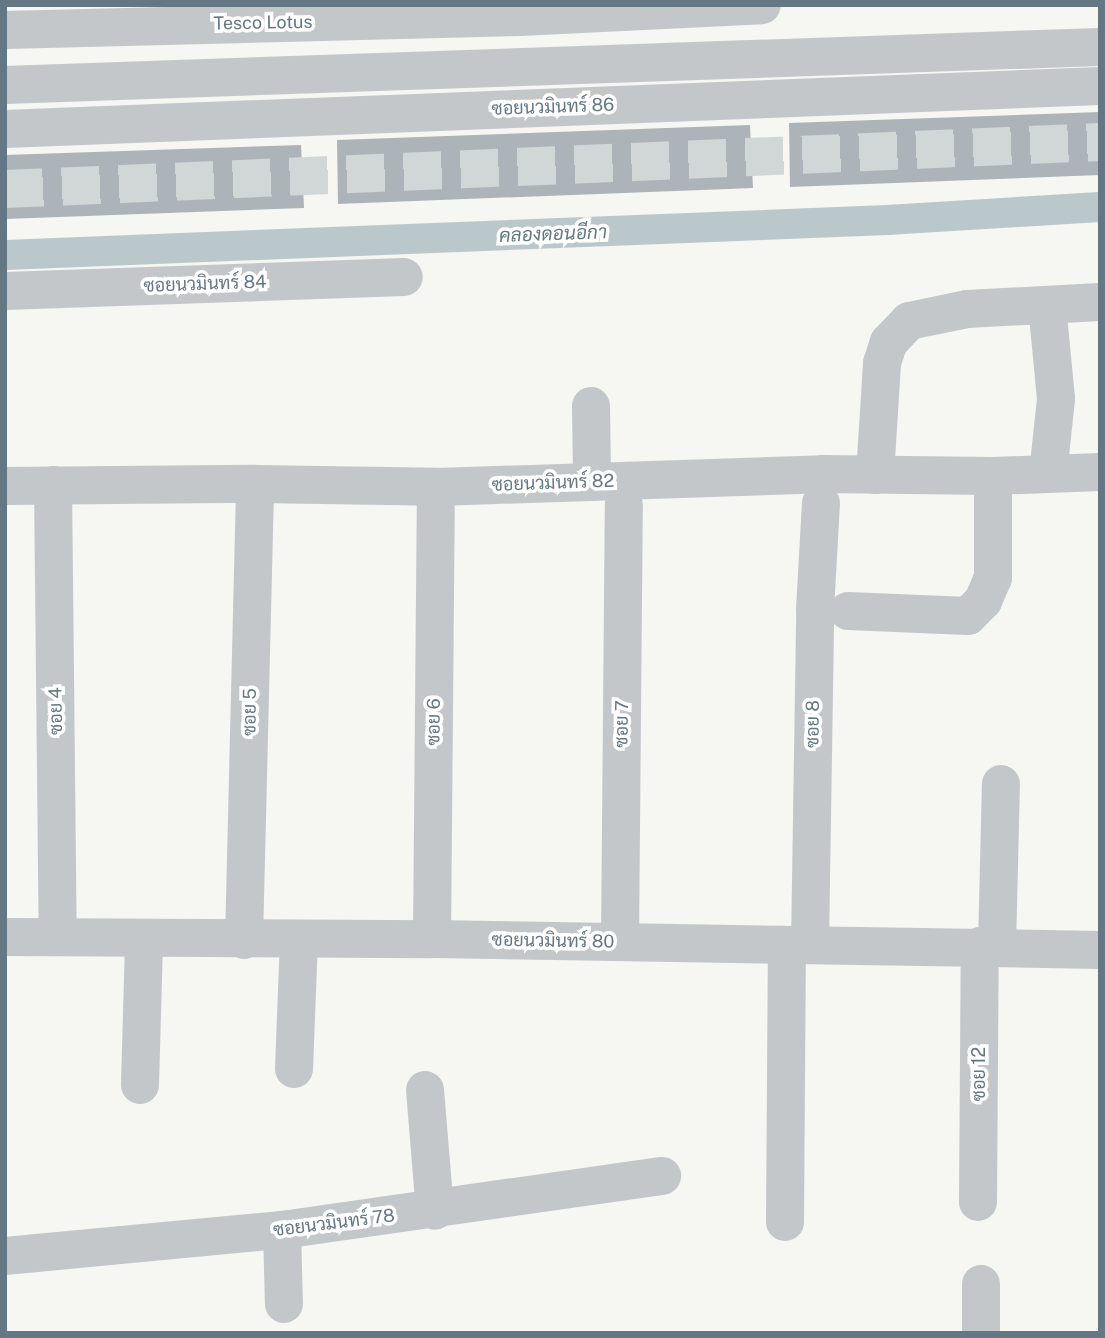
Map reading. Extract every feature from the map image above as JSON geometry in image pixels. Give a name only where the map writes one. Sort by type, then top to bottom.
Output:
[{"type":"street","name":"Tesco Lotus","points":[[5,30],[762,5]]},
{"type":"street","points":[[520,11],[521,67]]},
{"type":"street","points":[[5,85],[1100,47]]},
{"type":"street","name":"ซอยนวมินทร์ 86","points":[[5,129],[1100,86]]},
{"type":"street","name":"ซอยนวมินทร์ 84","points":[[5,291],[404,277]]},
{"type":"street","points":[[875,475],[882,363],[890,342],[909,321],[967,309],[1100,302]]},
{"type":"street","points":[[1047,305],[1056,399],[1048,474]]},
{"type":"street","points":[[591,406],[593,482]]},
{"type":"street","name":"ซอยนวมินทร์ 82","points":[[5,486],[255,484],[437,487],[875,475],[993,477],[1100,472]]},
{"type":"street","points":[[848,611],[968,616],[983,601],[993,578],[993,477]]},
{"type":"street","name":"ซอย 5","points":[[244,940],[255,484]]},
{"type":"street","name":"ซอย 4","points":[[53,485],[58,937]]},
{"type":"street","name":"ซอย 8","points":[[785,1222],[821,503]]},
{"type":"street","name":"ซอย 6","points":[[432,939],[436,505]]},
{"type":"street","name":"ซอย 7","points":[[620,942],[624,505]]},
{"type":"street","name":"ซอย 12","points":[[978,1202],[988,946],[1001,784]]},
{"type":"street","name":"ซอยนวมินทร์ 80","points":[[5,937],[432,939],[988,946],[1100,950]]},
{"type":"street","points":[[140,1085],[144,938]]},
{"type":"street","points":[[294,1069],[299,940]]},
{"type":"street","points":[[425,1090],[435,1210]]},
{"type":"street","name":"ซอยนวมินทร์ 78","points":[[5,1256],[282,1230],[662,1176]]},
{"type":"street","points":[[282,1230],[284,1304]]},
{"type":"street","points":[[981,1284],[981,1332]]},
{"type":"building","points":[[1100,112],[1100,175],[790,187],[789,123]]},
{"type":"building","points":[[750,125],[753,188],[338,204],[337,140]]},
{"type":"building","points":[[301,145],[304,208],[5,219],[5,155]]},
{"type":"waterway","name":"คลองดอนอีกา","points":[[5,255],[887,220],[1100,207]]},
{"type":"tunnel","points":[[5,189],[1100,142]]}]
